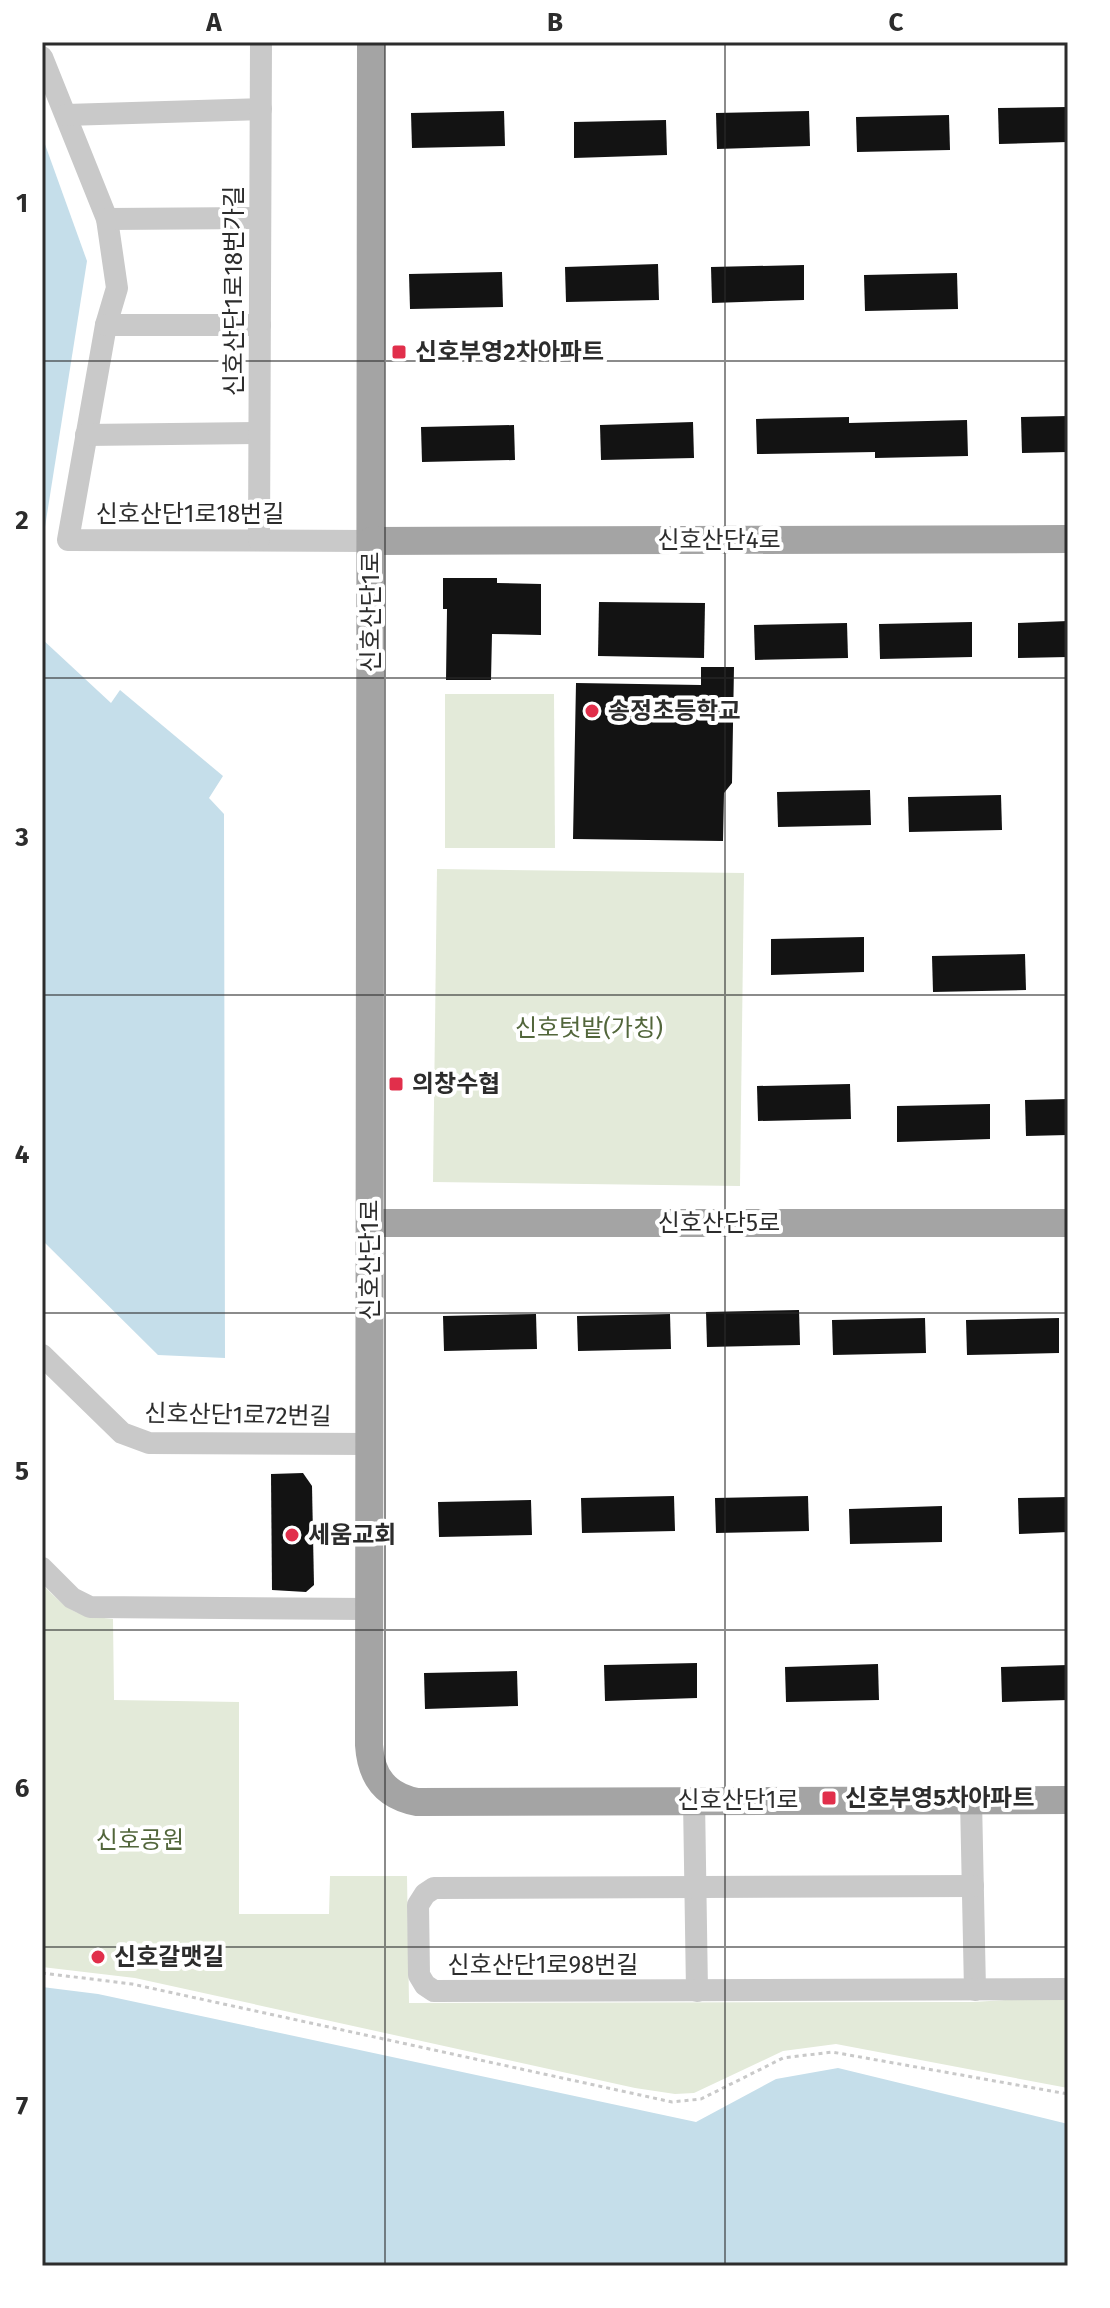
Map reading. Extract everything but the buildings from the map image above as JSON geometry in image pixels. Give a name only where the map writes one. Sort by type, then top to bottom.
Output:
[{"type":"main road","name":"신호산단1로","points":[[371,42],[369,1609],[370,1755],[380,1784],[392,1794],[417,1802],[1068,1800]]},
{"type":"main road","name":"신호산단4로","points":[[371,541],[1068,539]]},
{"type":"main road","name":"신호산단5로","points":[[370,1223],[1068,1223]]},
{"type":"street","name":"신호산단1로18번가길","points":[[259,540],[261,42]]},
{"type":"street","name":"신호산단1로18번길","points":[[42,57],[107,219],[117,291],[106,325],[68,540],[371,541]]},
{"type":"street","points":[[66,115],[261,109]]},
{"type":"street","points":[[107,219],[260,218]]},
{"type":"street","points":[[106,325],[260,325]]},
{"type":"street","points":[[86,435],[259,433]]},
{"type":"street","name":"신호산단1로72번길","points":[[42,1355],[122,1433],[138,1441],[370,1444]]},
{"type":"street","points":[[42,1568],[72,1598],[90,1607],[369,1609]]},
{"type":"street","points":[[694,1800],[697,1991]]},
{"type":"street","points":[[971,1800],[975,1990]]},
{"type":"street","name":"신호산단1로98번길","points":[[973,1886],[434,1888],[425,1894],[418,1905],[419,1975],[425,1985],[434,1991],[1068,1989]]},
{"type":"path","points":[[42,1973],[132,1984],[660,2100],[683,2102],[701,2099],[770,2062],[832,2052],[1068,2094]]},
{"type":"green space","points":[[445,694],[554,694],[555,848],[445,848]]},
{"type":"green space","name":"신호텃밭(가칭)","points":[[437,869],[744,873],[740,1186],[433,1182]]},
{"type":"green space","name":"신호공원","points":[[42,1584],[73,1610],[113,1619],[114,1700],[239,1702],[239,1914],[329,1914],[330,1876],[407,1876],[409,2003],[973,2002],[1068,1996],[1068,2088],[836,2044],[783,2051],[694,2093],[675,2094],[635,2088],[135,1978],[42,1967]]},
{"type":"water","points":[[42,136],[87,261],[42,546]]},
{"type":"water","points":[[42,639],[111,703],[120,690],[223,776],[209,798],[224,814],[225,1358],[158,1355],[42,1240]]},
{"type":"water","points":[[42,1987],[98,1994],[696,2122],[776,2079],[838,2068],[1068,2124],[1068,2266],[42,2266]]},
{"type":"place","name":"신호부영2차아파트","points":[[399,352]]},
{"type":"place","name":"송정초등학교","points":[[592,711]]},
{"type":"place","name":"의창수협","points":[[396,1084]]},
{"type":"place","name":"세움교회","points":[[292,1535]]},
{"type":"place","name":"신호부영5차아파트","points":[[829,1798]]},
{"type":"place","name":"신호갈맷길","points":[[98,1957]]}]
